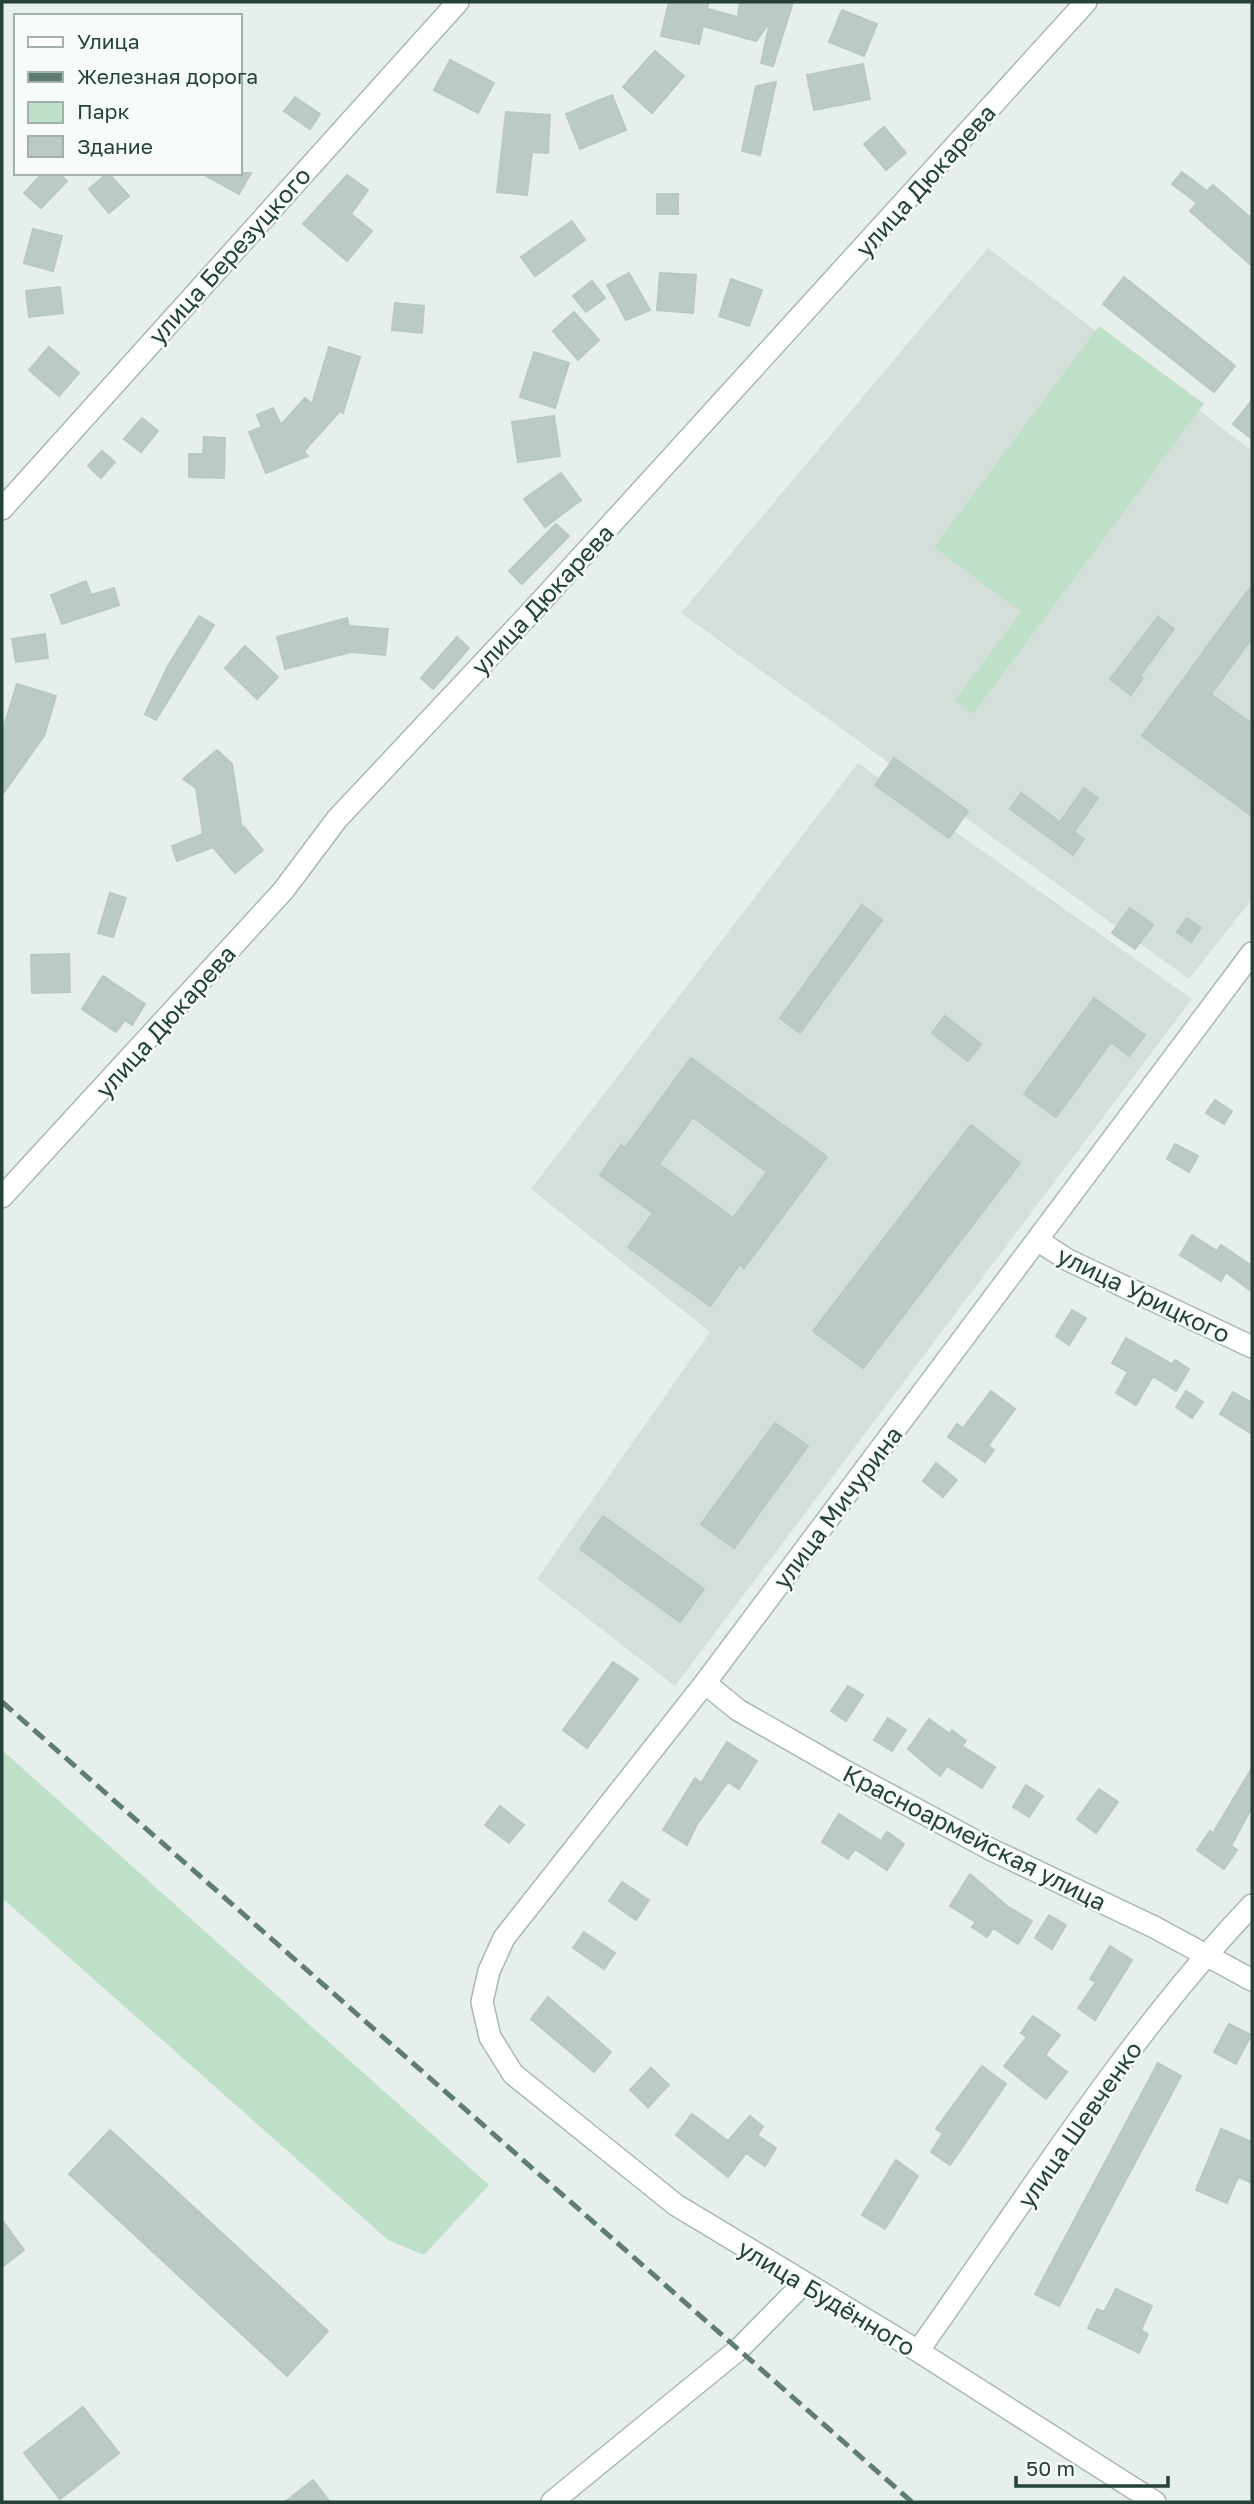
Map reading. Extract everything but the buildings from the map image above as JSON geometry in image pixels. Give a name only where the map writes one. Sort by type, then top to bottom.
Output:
[{"type":"street","name":"улица Березуцкого","points":[[2,509],[458,2]]},
{"type":"street","name":"улица Дюкарева","points":[[2,1197],[284,891],[337,819],[534,610],[1086,2]]},
{"type":"street","name":"улица Мичурина","points":[[513,2074],[490,2037],[482,2002],[489,1971],[504,1938],[705,1683],[1252,953]]},
{"type":"street","name":"улица Урицкого","points":[[1037,1241],[1068,1260],[1252,1347]]},
{"type":"street","name":"Красноармейская улица","points":[[705,1683],[738,1710],[877,1788],[992,1850],[1206,1953],[1252,1980]]},
{"type":"street","name":"улица Шевченко","points":[[918,2351],[1141,2036],[1206,1953],[1252,1905]]},
{"type":"street","name":"улица Будённого","points":[[513,2074],[676,2205],[918,2351],[1155,2502]]},
{"type":"street","points":[[552,2502],[739,2349],[804,2283]]},
{"type":"shaded area","points":[[988,248],[1252,451],[1252,899],[1189,979],[681,613]]},
{"type":"shaded area","points":[[858,763],[1192,999],[675,1686],[537,1579],[710,1332],[531,1189]]},
{"type":"green space","points":[[1099,326],[1204,404],[973,714],[955,700],[1021,612],[934,547]]},
{"type":"green space","points":[[2,1750],[489,2185],[424,2255],[388,2240],[2,1898]]},
{"type":"railway","points":[[2,1702],[912,2502]]}]
